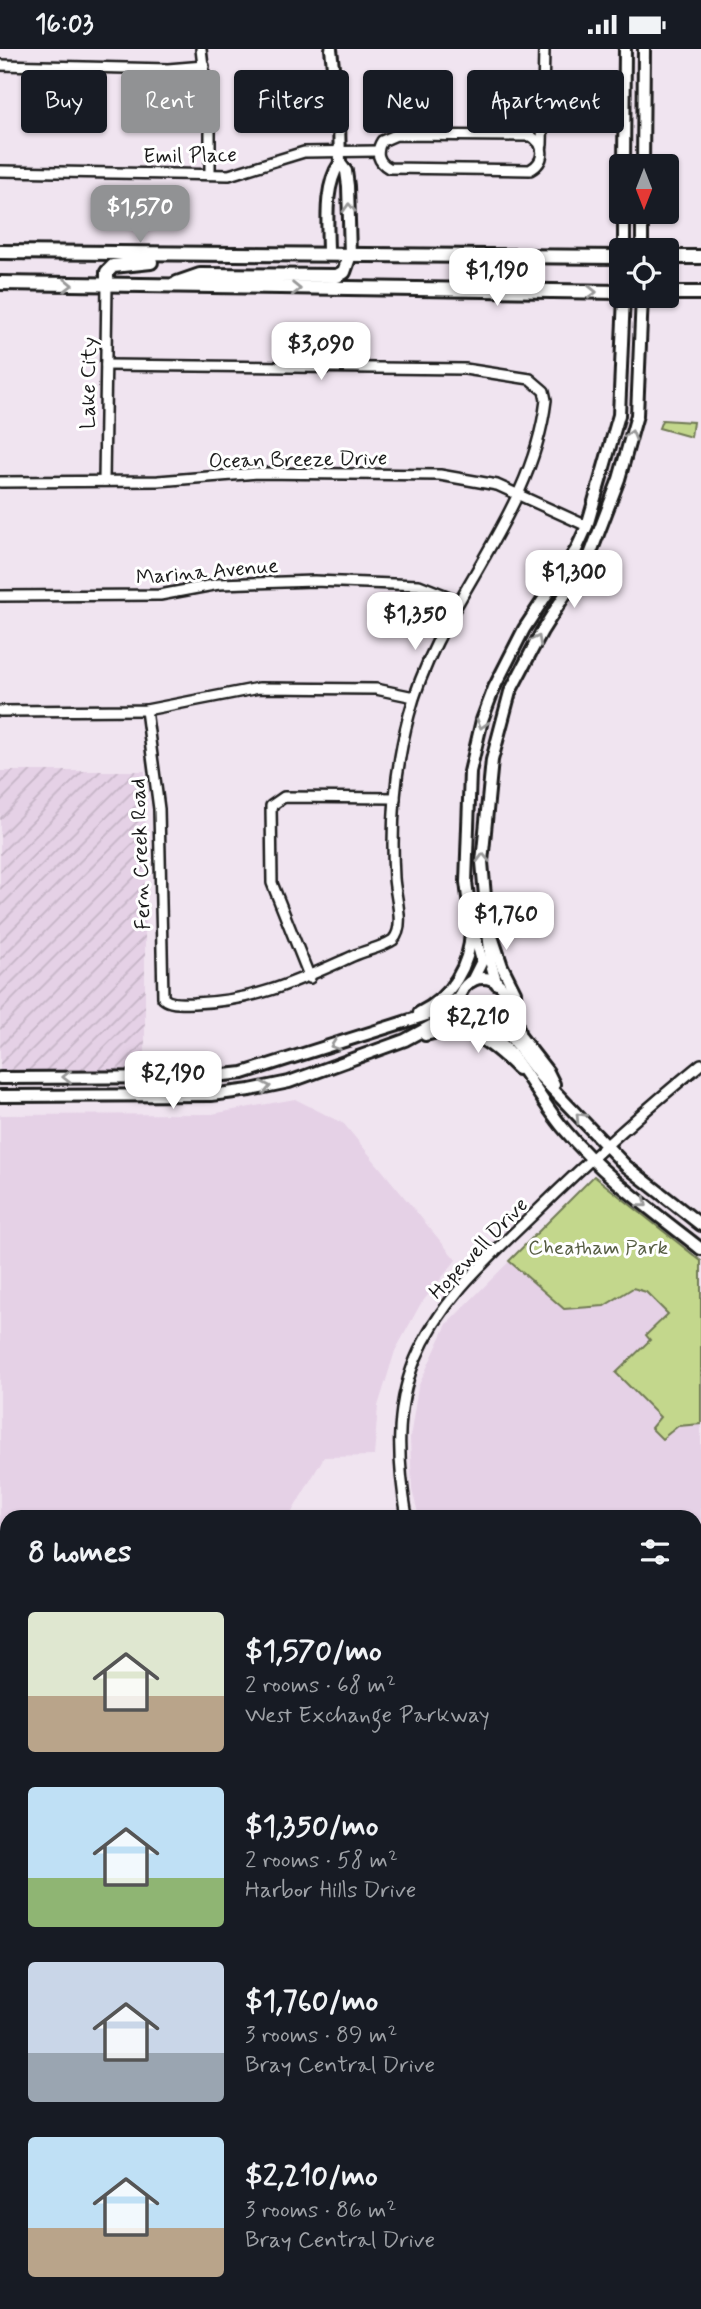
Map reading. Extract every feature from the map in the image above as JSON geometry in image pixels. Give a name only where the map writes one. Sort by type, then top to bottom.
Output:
[{"type":"main road","points":[[0,252],[609,257]]},
{"type":"main road","points":[[107,286],[107,272],[120,263],[200,261],[220,254]]},
{"type":"main road","points":[[166,287],[200,275],[337,276],[345,272],[350,254]]},
{"type":"main road","points":[[679,257],[701,257]]},
{"type":"main road","points":[[0,283],[609,294]]},
{"type":"main road","points":[[679,293],[699,292]]},
{"type":"street","points":[[201,49],[211,124],[210,174]]},
{"type":"street","points":[[328,254],[330,191],[339,158],[339,120],[331,49]]},
{"type":"street","points":[[543,70],[544,49]]},
{"type":"street","points":[[624,154],[625,49]]},
{"type":"street","points":[[643,154],[644,49]]},
{"type":"street","points":[[0,65],[168,69],[204,66]]},
{"type":"street","points":[[533,137],[536,133]]},
{"type":"street","points":[[542,133],[542,148],[540,163],[525,170],[389,167],[381,161],[378,151],[386,138],[403,135],[533,137],[542,148]]},
{"type":"street","name":"Emil Place","points":[[0,171],[240,173],[304,152],[339,158],[378,151]]},
{"type":"street","points":[[339,158],[346,171],[348,186],[350,254]]},
{"type":"street","name":"Lake City","points":[[104,481],[107,286]]},
{"type":"street","points":[[400,1023],[425,1011],[452,986],[469,956],[471,921],[466,842],[470,772],[482,720],[524,629],[576,550],[587,526],[619,415],[623,308]]},
{"type":"street","points":[[641,308],[637,415],[619,479],[590,555],[542,631],[510,692],[492,760],[483,838],[484,886],[491,964],[497,984],[506,996],[503,1014],[510,1036],[540,1076],[556,1089],[626,1166],[701,1225]]},
{"type":"street","points":[[106,365],[465,369],[530,379],[544,391],[546,400],[542,421],[518,494],[500,532],[457,600],[436,640],[414,697],[402,749],[395,798],[393,862],[399,926],[397,937],[310,978],[272,883],[270,811],[274,801],[284,797],[395,798]]},
{"type":"street","name":"Ocean Breeze Drive","points":[[0,482],[186,479],[258,473],[440,475],[481,480],[587,526]]},
{"type":"street","name":"Marina Avenue","points":[[0,596],[160,595],[253,581],[383,582],[419,585],[457,600]]},
{"type":"street","points":[[0,711],[146,710],[259,688],[376,689],[414,697]]},
{"type":"street","name":"Fern Creek Road","points":[[146,710],[159,809],[163,998],[170,1002],[215,1002],[268,992],[310,978]]},
{"type":"street","points":[[0,1078],[205,1077],[243,1073],[286,1062],[436,1012],[460,996],[472,981],[482,961],[471,921]]},
{"type":"street","points":[[489,926],[503,970],[515,992],[516,1021],[520,1036],[548,1072],[556,1089]]},
{"type":"street","points":[[472,981],[487,979],[497,984]]},
{"type":"street","points":[[460,996],[460,1009],[467,1020]]},
{"type":"street","points":[[482,1025],[495,1022],[503,1014]]},
{"type":"street","points":[[405,1040],[442,1020],[467,1020],[482,1025],[511,1051],[564,1129],[591,1158],[701,1249]]},
{"type":"street","points":[[0,1096],[211,1095],[250,1090],[289,1082],[405,1040],[447,1030],[472,1034],[506,1058],[540,1095]]},
{"type":"street","name":"Hopewell Drive","points":[[406,1510],[398,1443],[403,1401],[415,1361],[438,1315],[462,1284],[591,1158],[701,1064]]},
{"type":"shaded area","points":[[0,771],[145,771],[145,1070],[0,1070]]},
{"type":"shaded area","points":[[295,1099],[344,1124],[456,1260],[420,1305],[395,1351],[378,1406],[374,1456],[324,1457],[293,1510],[0,1510],[0,1115],[212,1114]]},
{"type":"shaded area","points":[[594,1176],[701,1263],[701,1510],[417,1510],[412,1490],[410,1438],[418,1387],[447,1324]]},
{"type":"green space","points":[[662,420],[693,422],[691,437],[659,428]]},
{"type":"green space","name":"Cheatham Park","points":[[594,1176],[701,1261],[701,1424],[678,1426],[662,1439],[651,1428],[660,1417],[616,1373],[650,1340],[646,1335],[668,1314],[646,1292],[633,1288],[604,1306],[564,1309],[509,1261]]}]
